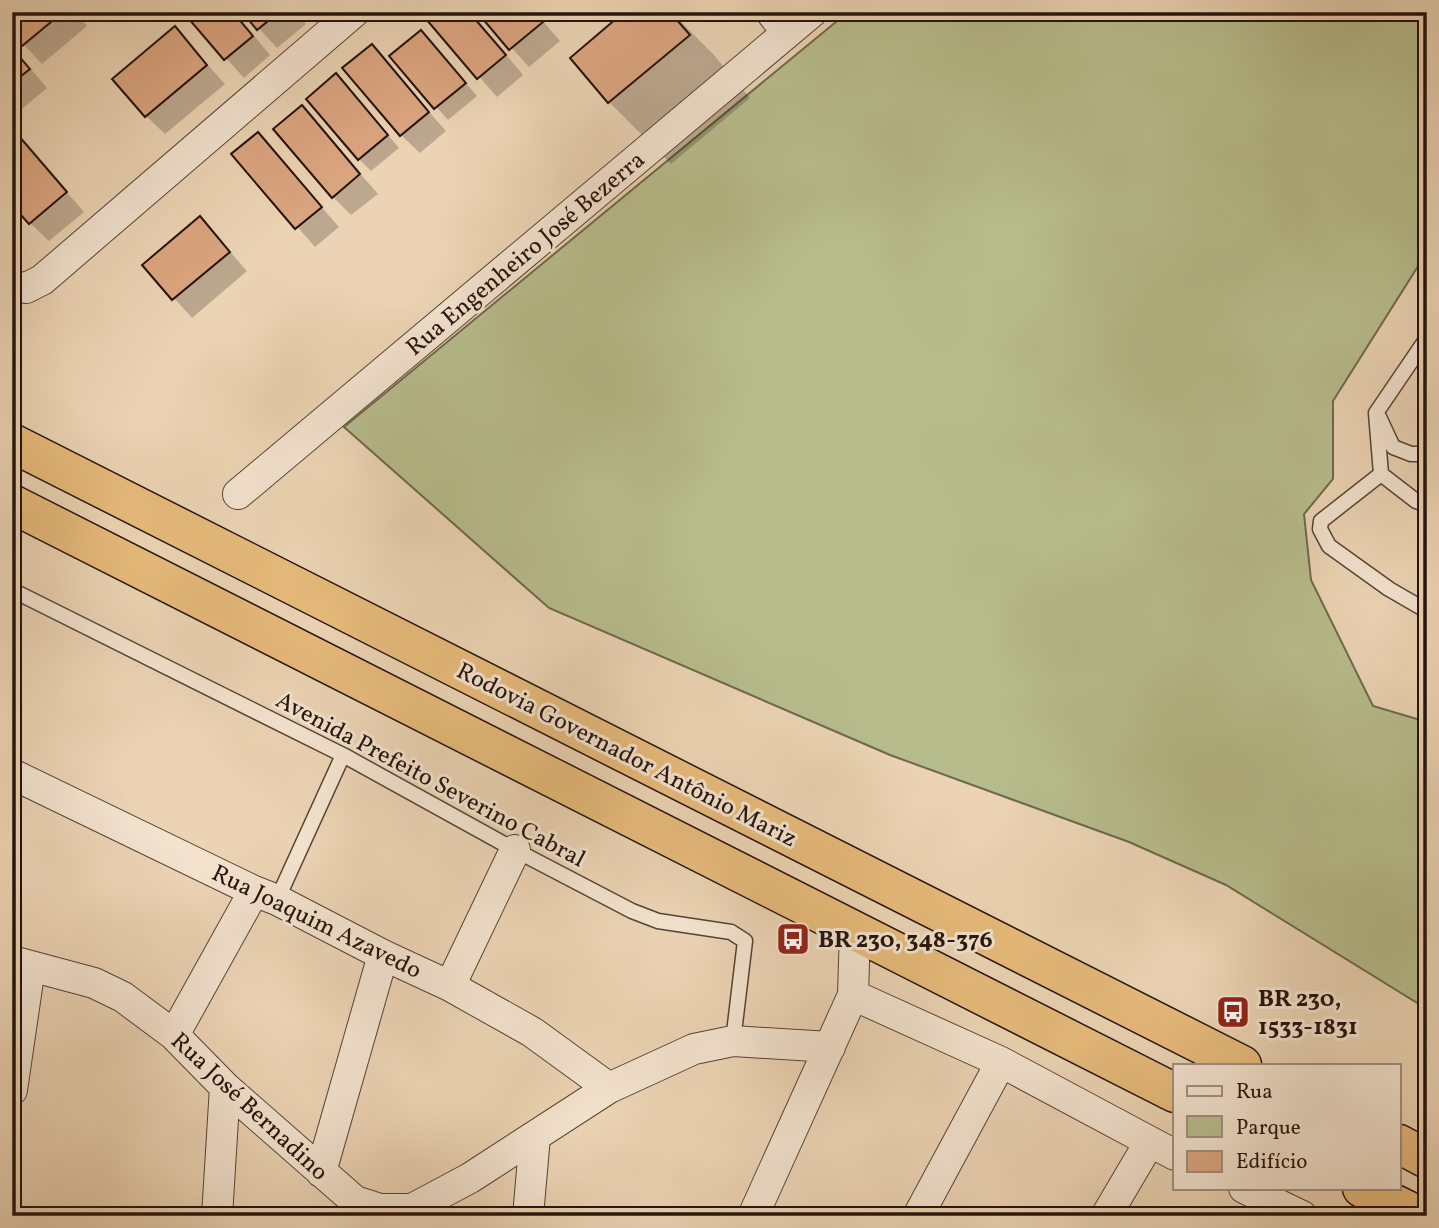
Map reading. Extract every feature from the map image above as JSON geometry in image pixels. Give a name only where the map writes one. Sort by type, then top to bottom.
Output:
[{"type":"highway","name":"Rodovia Governador Antônio Mariz","points":[[12,443],[1240,1064]]},
{"type":"highway","points":[[12,504],[1173,1092]]},
{"type":"highway","points":[[1400,1144],[1427,1158]]},
{"type":"highway","points":[[1366,1190],[1419,1216]]},
{"type":"street","points":[[12,286],[26,288],[43,280],[354,12]]},
{"type":"street","name":"Rua Engenheiro José Bezerra","points":[[238,494],[779,22],[812,12]]},
{"type":"street","name":"Rua Joaquim Azavedo","points":[[12,774],[450,986],[532,1032],[609,1088]]},
{"type":"street","points":[[450,986],[514,850]]},
{"type":"street","points":[[174,1035],[266,895]]},
{"type":"street","points":[[753,1216],[853,995],[855,930]]},
{"type":"street","points":[[321,1172],[383,954]]},
{"type":"street","points":[[12,1090],[21,964]]},
{"type":"street","name":"Rua José Bernadino","points":[[21,964],[108,988],[174,1035],[225,1087],[355,1201],[380,1209],[412,1212],[470,1178],[609,1088],[694,1049],[733,1041],[830,1047]]},
{"type":"street","points":[[853,995],[1001,1062],[1162,1149],[1106,1216]]},
{"type":"street","points":[[918,1216],[1001,1062]]},
{"type":"street","points":[[217,1216],[225,1087]]},
{"type":"street","points":[[528,1216],[535,1136]]},
{"type":"street","points":[[1249,1190],[1291,1207]]},
{"type":"lane","points":[[1427,338],[1376,413],[1381,474],[1416,501],[1427,505]]},
{"type":"lane","points":[[1376,413],[1393,447],[1411,454],[1427,454]]},
{"type":"lane","points":[[1381,474],[1321,521],[1320,530],[1329,546],[1389,589],[1427,611]]},
{"type":"lane","name":"Avenida Prefeito Severino Cabral","points":[[12,590],[343,755],[514,850],[645,916],[657,921],[731,932],[745,941],[733,1041]]},
{"type":"lane","points":[[266,895],[343,755]]},
{"type":"green space","points":[[848,12],[1427,12],[1427,252],[1333,401],[1333,479],[1304,514],[1311,580],[1373,706],[1427,722],[1427,1009],[1226,885],[1129,842],[890,755],[549,608],[344,427]]},
{"type":"building","points":[[12,12],[63,12],[22,46],[12,35]]},
{"type":"building","points":[[183,12],[233,12],[253,36],[224,60]]},
{"type":"building","points":[[242,12],[279,12],[257,30]]},
{"type":"building","points":[[420,12],[469,12],[506,55],[477,79]]},
{"type":"building","points":[[477,12],[534,12],[543,22],[509,50]]},
{"type":"building","points":[[624,12],[670,12],[690,35],[608,103],[570,58]]},
{"type":"building","points":[[175,26],[207,65],[145,117],[112,79]]},
{"type":"building","points":[[421,30],[466,83],[434,109],[389,56]]},
{"type":"building","points":[[372,44],[429,112],[400,136],[342,68]]},
{"type":"building","points":[[12,48],[30,69],[12,83]]},
{"type":"building","points":[[336,73],[388,135],[358,160],[306,99]]},
{"type":"building","points":[[302,105],[360,174],[332,198],[273,129]]},
{"type":"building","points":[[12,128],[67,192],[29,224],[12,205]]},
{"type":"building","points":[[258,132],[322,207],[295,229],[231,154]]},
{"type":"building","points":[[200,216],[230,252],[172,300],[142,265]]},
{"type":"place","name":"BR 230, 348-376","points":[[793,939]]},
{"type":"place","name":"BR 230, 1533-1831","points":[[1233,1012]]}]
